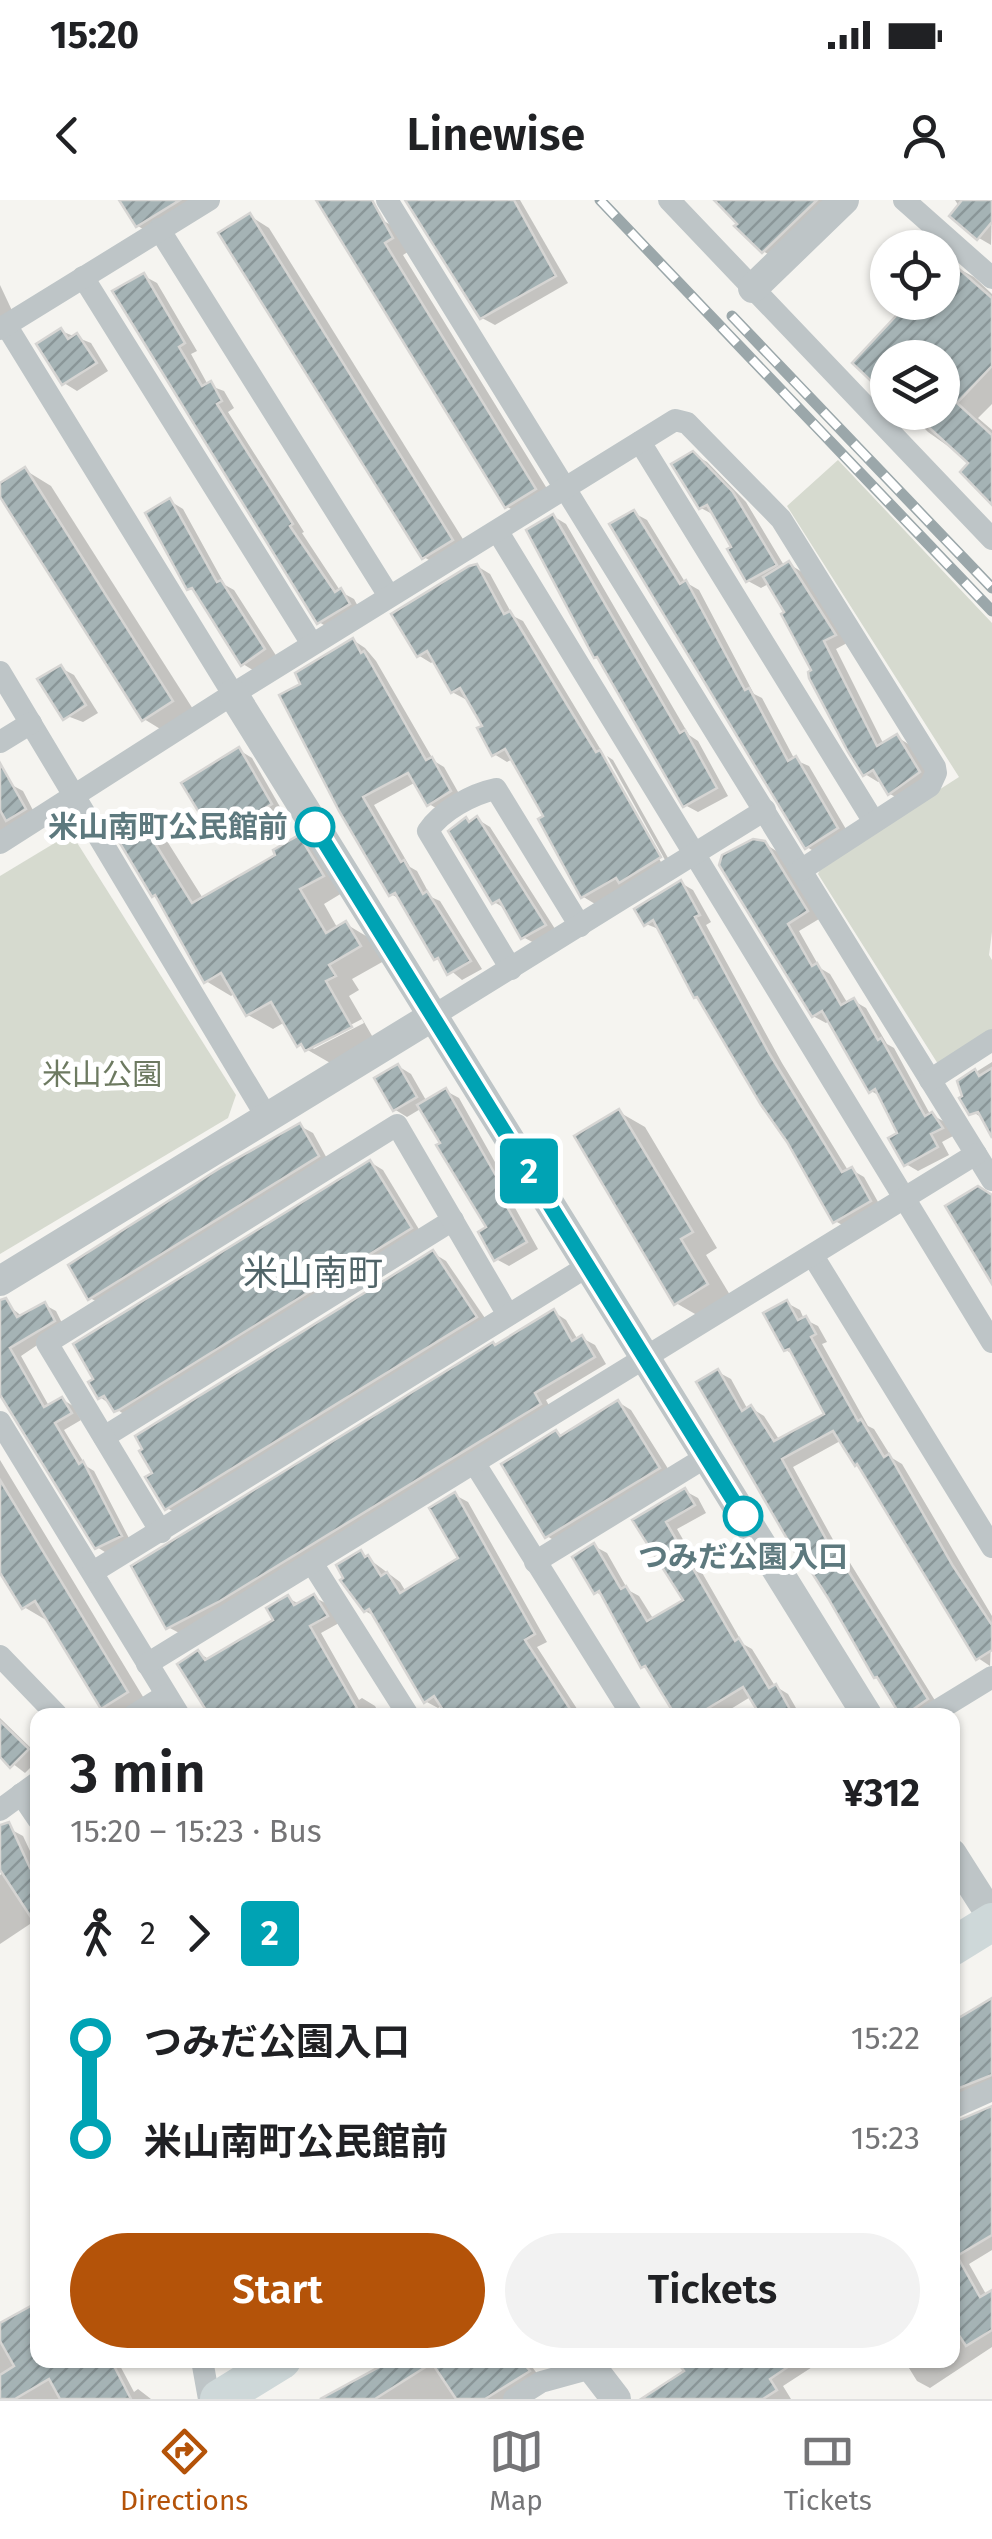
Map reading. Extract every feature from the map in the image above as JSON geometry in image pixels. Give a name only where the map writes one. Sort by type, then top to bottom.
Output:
[{"type":"main road","points":[[960,1941],[992,1920]]},
{"type":"main road","points":[[219,2399],[269,2368]]},
{"type":"street","points":[[209,200],[3,327],[863,1708]]},
{"type":"street","points":[[388,200],[992,1180]]},
{"type":"street","points":[[668,200],[992,539]]},
{"type":"street","points":[[753,288],[844,200]]},
{"type":"street","points":[[904,200],[992,278]]},
{"type":"street","points":[[159,229],[389,596]]},
{"type":"street","points":[[83,277],[312,644]]},
{"type":"street","points":[[0,843],[675,420],[687,422],[781,519],[936,773],[930,786],[801,870]]},
{"type":"street","points":[[640,442],[874,822]]},
{"type":"street","points":[[498,532],[992,1342]]},
{"type":"street","points":[[0,672],[266,1116]]},
{"type":"street","points":[[0,742],[31,723]]},
{"type":"street","points":[[511,969],[428,831],[434,821],[480,792],[496,789],[580,926]]},
{"type":"street","points":[[0,1281],[765,810]]},
{"type":"street","points":[[930,1080],[992,1040]]},
{"type":"street","points":[[161,1532],[47,1343],[380,1135],[397,1125],[508,1316]]},
{"type":"street","points":[[147,1664],[976,1154]]},
{"type":"street","points":[[104,1437],[453,1220]]},
{"type":"street","points":[[814,1256],[992,1547]]},
{"type":"street","points":[[93,1572],[588,1266]]},
{"type":"street","points":[[0,1422],[175,1708]]},
{"type":"street","points":[[535,1562],[706,1457]]},
{"type":"street","points":[[475,1464],[628,1708]]},
{"type":"street","points":[[312,1562],[404,1708]]},
{"type":"street","points":[[0,1656],[50,1708]]},
{"type":"street","points":[[941,1708],[992,1677]]},
{"type":"street","points":[[145,1708],[166,1694]]},
{"type":"street","points":[[0,1810],[29,1788]]},
{"type":"street","points":[[960,1867],[992,1920]]},
{"type":"street","points":[[960,2104],[992,2090]]},
{"type":"street","points":[[203,2368],[209,2399]]},
{"type":"street","points":[[514,2399],[540,2382],[578,2368]]},
{"type":"street","points":[[595,2368],[616,2399]]},
{"type":"green space","points":[[838,460],[992,623],[992,1030],[938,1064],[818,874],[822,865],[959,777],[787,506]]},
{"type":"green space","name":"米山公園","points":[[63,838],[76,841],[236,1095],[228,1118],[0,1254],[0,876]]},
{"type":"building","points":[[119,200],[180,200],[136,227]]},
{"type":"building","points":[[316,200],[372,200],[393,238],[385,243],[536,489],[505,508]]},
{"type":"building","points":[[405,200],[514,200],[556,276],[480,319]]},
{"type":"building","points":[[714,200],[817,200],[762,253]]},
{"type":"building","points":[[962,200],[992,200],[992,222],[977,240],[949,216]]},
{"type":"building","points":[[250,213],[453,540],[422,559],[218,233]]},
{"type":"building","points":[[960,270],[992,298],[992,366],[960,400],[960,340],[873,340],[892,320],[960,320]]},
{"type":"building","points":[[144,273],[185,343],[179,347],[202,386],[211,381],[222,401],[217,404],[293,524],[290,526],[335,592],[341,588],[350,604],[317,624],[112,291]]},
{"type":"building","points":[[61,328],[68,339],[77,333],[97,363],[62,385],[36,344]]},
{"type":"building","points":[[870,344],[870,380],[852,363]]},
{"type":"building","points":[[960,406],[992,435],[992,505],[960,472],[968,463],[932,430],[960,430]]},
{"type":"building","points":[[693,451],[733,492],[777,565],[746,582],[707,505],[699,509],[671,464]]},
{"type":"building","points":[[25,467],[173,701],[142,721],[0,497],[0,483]]},
{"type":"building","points":[[170,498],[217,582],[221,580],[265,649],[241,666],[192,588],[187,590],[145,513]]},
{"type":"building","points":[[634,510],[680,584],[686,580],[788,761],[796,756],[838,828],[805,849],[609,524]]},
{"type":"building","points":[[553,514],[680,733],[685,730],[717,788],[683,807],[597,657],[594,658],[526,530]]},
{"type":"building","points":[[789,561],[836,635],[824,641],[877,746],[897,734],[920,772],[888,795],[873,770],[863,776],[848,752],[809,678],[811,670],[781,614],[784,612],[763,577]]},
{"type":"building","points":[[477,564],[504,614],[510,611],[596,752],[600,750],[661,857],[619,883],[616,878],[581,898],[538,819],[543,816],[505,749],[492,756],[477,728],[482,726],[460,688],[451,693],[427,651],[417,657],[391,614]]},
{"type":"building","points":[[353,638],[426,760],[432,757],[451,791],[427,806],[408,773],[363,797],[401,862],[404,860],[423,894],[427,891],[471,961],[447,975],[395,893],[389,896],[339,811],[279,695],[300,684],[295,673]]},
{"type":"building","points":[[61,665],[86,705],[63,720],[37,679]]},
{"type":"building","points":[[239,747],[272,804],[215,839],[181,783]]},
{"type":"building","points":[[0,763],[26,809],[6,821],[0,810]]},
{"type":"building","points":[[477,816],[546,925],[521,939],[499,900],[492,904],[448,831],[466,817],[469,822]]},
{"type":"building","points":[[143,824],[192,903],[275,855],[273,850],[299,835],[324,876],[300,889],[326,933],[346,921],[361,946],[329,965],[336,976],[326,981],[352,1027],[305,1051],[301,1044],[297,1047],[271,1002],[246,1016],[221,973],[204,983],[155,895],[152,897],[118,840]]},
{"type":"building","points":[[753,839],[765,841],[808,911],[788,924],[812,966],[817,963],[841,1005],[854,998],[925,1116],[932,1112],[943,1128],[931,1134],[938,1147],[904,1166],[888,1138],[897,1133],[875,1089],[869,1093],[822,1011],[812,1017],[719,865],[722,855]]},
{"type":"building","points":[[681,880],[700,915],[695,917],[769,1053],[842,1172],[852,1167],[871,1201],[833,1223],[787,1142],[697,997],[694,998],[653,920],[644,926],[634,909]]},
{"type":"building","points":[[398,1064],[417,1097],[393,1111],[374,1078]]},
{"type":"building","points":[[992,1068],[992,1138],[978,1112],[969,1115],[959,1098],[962,1096],[957,1081],[975,1069],[979,1076]]},
{"type":"building","points":[[446,1088],[507,1195],[502,1198],[527,1242],[494,1261],[478,1232],[486,1227],[436,1145],[440,1143],[417,1105]]},
{"type":"building","points":[[619,1109],[693,1232],[681,1239],[708,1284],[674,1305],[574,1136]]},
{"type":"building","points":[[300,1123],[319,1156],[88,1300],[68,1265],[220,1168]]},
{"type":"building","points":[[370,1160],[412,1228],[119,1410],[114,1412],[104,1396],[98,1399],[88,1382],[93,1379],[73,1344]]},
{"type":"building","points":[[978,1186],[992,1195],[992,1284],[945,1206]]},
{"type":"building","points":[[433,1250],[477,1317],[165,1510],[145,1477],[152,1473],[135,1436]]},
{"type":"building","points":[[6,1298],[17,1317],[45,1302],[55,1321],[10,1348],[44,1407],[62,1397],[72,1413],[55,1423],[79,1464],[83,1461],[122,1536],[95,1549],[0,1395],[0,1300]]},
{"type":"building","points":[[787,1300],[798,1320],[806,1316],[816,1334],[811,1337],[858,1421],[861,1419],[884,1457],[889,1454],[992,1625],[992,1650],[976,1660],[833,1431],[782,1459],[832,1550],[928,1699],[915,1708],[896,1708],[877,1677],[874,1678],[828,1598],[800,1554],[797,1556],[696,1382],[718,1369],[742,1411],[751,1405],[774,1441],[824,1414],[789,1349],[784,1351],[763,1313]]},
{"type":"building","points":[[554,1309],[572,1341],[582,1335],[595,1357],[535,1393],[541,1404],[220,1601],[166,1629],[131,1566],[493,1342],[495,1345]]},
{"type":"building","points":[[618,1400],[660,1468],[545,1538],[501,1464],[556,1430],[560,1436]]},
{"type":"building","points":[[0,1480],[128,1692],[100,1708],[35,1601],[22,1609],[0,1573]]},
{"type":"building","points":[[685,1488],[695,1505],[666,1522],[735,1641],[739,1638],[769,1688],[776,1684],[789,1708],[756,1708],[743,1687],[708,1708],[671,1708],[645,1666],[641,1668],[599,1591],[594,1594],[572,1557],[594,1543],[621,1589],[626,1586],[647,1621],[683,1600],[632,1520]]},
{"type":"building","points":[[455,1492],[535,1634],[525,1640],[569,1708],[442,1708],[434,1696],[424,1703],[369,1609],[364,1612],[340,1580],[343,1578],[336,1565],[361,1550],[381,1576],[387,1572],[400,1593],[458,1558],[429,1508]]},
{"type":"building","points":[[314,1594],[328,1616],[310,1626],[357,1708],[205,1708],[177,1664],[198,1650],[205,1660],[273,1620],[266,1608],[288,1595],[294,1605]]},
{"type":"building","points":[[0,1721],[29,1749],[10,1768],[0,1757]]},
{"type":"building","points":[[9,1822],[30,1868],[30,1916],[0,1870],[0,1825]]},
{"type":"building","points":[[992,1998],[992,2075],[960,2088],[960,2017]]},
{"type":"building","points":[[992,2106],[992,2235],[960,2254],[960,2120]]},
{"type":"building","points":[[960,2261],[980,2297],[992,2290],[992,2330],[966,2346],[960,2337]]},
{"type":"building","points":[[30,2306],[30,2368],[115,2368],[131,2399],[60,2399],[49,2379],[15,2399],[0,2399],[0,2375],[14,2366],[0,2341],[0,2323]]},
{"type":"building","points":[[377,2368],[424,2368],[375,2399],[320,2399]]},
{"type":"building","points":[[435,2368],[530,2371],[485,2399],[456,2399]]},
{"type":"building","points":[[682,2368],[786,2368],[770,2379],[777,2390],[763,2399],[641,2399],[684,2371]]},
{"type":"railway","points":[[600,200],[992,611]]},
{"type":"railway","points":[[732,316],[992,588]]},
{"type":"bus line","name":"2","points":[[315,827],[743,1516]]},
{"type":"place","name":"米山南町公民館前","points":[[315,827]]},
{"type":"place","name":"つみだ公園入口","points":[[743,1516]]},
{"type":"district","name":"米山南町","points":[[313,1273]]}]
